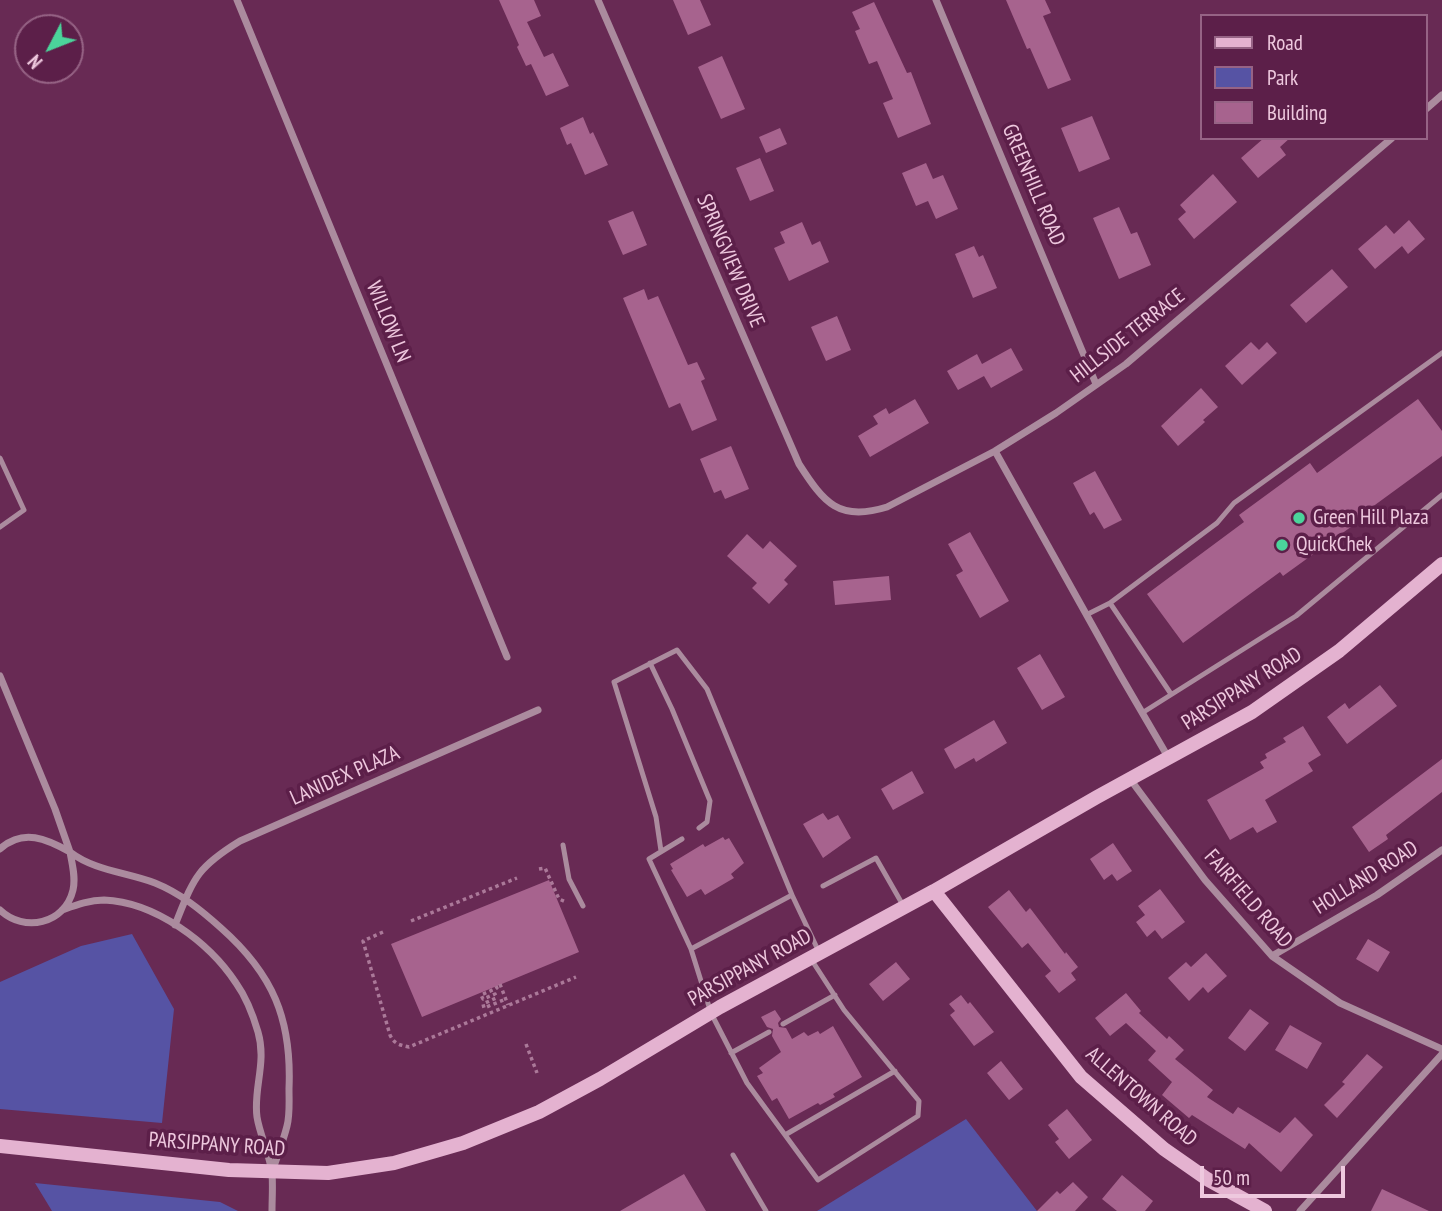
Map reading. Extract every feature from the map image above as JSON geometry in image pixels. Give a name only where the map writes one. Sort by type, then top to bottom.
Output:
[{"type":"main road","name":"PARSIPPANY ROAD","points":[[0,1146],[272,1173],[328,1173],[362,1169],[443,1150],[539,1112],[711,1013],[1252,712],[1339,651],[1442,564]]},
{"type":"main road","name":"ALLENTOWN ROAD","points":[[934,891],[1081,1077],[1164,1149],[1206,1179],[1265,1211]]},
{"type":"street","name":"WILLOW LN","points":[[237,0],[507,657]]},
{"type":"street","name":"SPRINGVIEW DRIVE","points":[[598,0],[799,464],[822,497],[836,508],[855,513]]},
{"type":"street","name":"GREENHILL ROAD","points":[[936,0],[1096,384]]},
{"type":"street","points":[[1428,107],[1442,95]]},
{"type":"street","name":"HILLSIDE TERRACE","points":[[855,513],[887,507],[995,451],[1056,413],[1126,364],[1390,140]]},
{"type":"street","points":[[995,451],[1169,758]]},
{"type":"street","points":[[0,676],[70,852],[73,889],[62,910]]},
{"type":"street","name":"LANIDEX PLAZA","points":[[175,925],[194,880],[203,866],[240,841],[538,710]]},
{"type":"street","name":"FAIRFIELD ROAD","points":[[1130,779],[1205,880],[1272,956],[1340,1003],[1442,1052]]},
{"type":"street","points":[[0,849],[13,839],[37,836],[101,868],[155,883],[185,899],[247,953],[264,974],[283,1020],[288,1051],[288,1124],[272,1173]]},
{"type":"street","name":"HOLLAND ROAD","points":[[1272,956],[1377,895],[1442,850]]},
{"type":"street","points":[[0,911],[7,917],[30,924],[42,922],[62,910],[83,903],[115,901],[151,913],[175,925],[216,959],[237,983],[249,1007],[261,1047],[257,1115],[272,1173],[272,1211]]},
{"type":"street","points":[[1300,1211],[1442,1052]]},
{"type":"lane","points":[[1086,615],[1110,603],[1217,523],[1234,503],[1442,353]]},
{"type":"lane","points":[[0,458],[24,510],[0,527]]},
{"type":"lane","points":[[1142,712],[1296,616],[1442,495]]},
{"type":"lane","points":[[1110,603],[1171,694]]},
{"type":"lane","points":[[662,851],[656,817],[614,682],[677,650],[707,689],[815,956],[835,995],[919,1101],[918,1116],[818,1180],[747,1083],[731,1053],[711,1013],[691,949],[649,859],[682,839]]},
{"type":"lane","points":[[650,663],[710,802],[707,822],[699,828]]},
{"type":"lane","points":[[563,845],[569,878],[583,906]]},
{"type":"lane","points":[[823,886],[876,858],[904,907]]},
{"type":"lane","points":[[691,949],[792,895]]},
{"type":"lane","points":[[783,1024],[835,995]]},
{"type":"lane","points":[[731,1053],[769,1032]]},
{"type":"lane","points":[[785,1135],[895,1071]]},
{"type":"lane","points":[[733,1155],[766,1211]]},
{"type":"path","points":[[539,869],[545,868],[559,899],[570,904]]},
{"type":"path","points":[[411,921],[517,878]]},
{"type":"path","points":[[383,933],[363,941],[393,1042],[409,1047],[576,977]]},
{"type":"path","points":[[506,999],[484,1008],[483,1004],[496,998],[495,994],[483,999],[481,995],[498,985],[506,999],[508,1005]]},
{"type":"path","points":[[526,1044],[537,1073]]},
{"type":"green space","points":[[132,934],[174,1009],[162,1123],[0,1109],[0,982],[81,946]]},
{"type":"green space","points":[[966,1119],[1037,1211],[817,1211]]},
{"type":"green space","points":[[35,1183],[220,1202],[238,1211],[52,1211]]},
{"type":"building","points":[[499,0],[534,0],[541,16],[527,22],[544,57],[553,53],[569,86],[546,96],[531,64],[526,66]]},
{"type":"building","points":[[673,0],[700,0],[711,25],[688,35]]},
{"type":"building","points":[[1006,0],[1045,0],[1051,13],[1043,16],[1071,80],[1048,89]]},
{"type":"building","points":[[874,2],[907,73],[911,72],[931,124],[898,138],[883,103],[893,99],[877,61],[869,64],[855,31],[860,29],[852,12]]},
{"type":"building","points":[[722,56],[745,109],[721,119],[698,67]]},
{"type":"building","points":[[1092,116],[1110,159],[1079,172],[1061,128]]},
{"type":"building","points":[[583,117],[608,165],[585,175],[571,143],[567,145],[560,128]]},
{"type":"building","points":[[780,128],[787,144],[766,153],[759,137]]},
{"type":"building","points":[[1262,140],[1288,140],[1280,147],[1286,155],[1258,178],[1241,158]]},
{"type":"building","points":[[760,158],[774,191],[750,201],[736,168]]},
{"type":"building","points":[[926,163],[933,179],[943,175],[958,209],[936,219],[928,201],[916,206],[902,173]]},
{"type":"building","points":[[1213,174],[1237,202],[1194,239],[1178,219],[1186,212],[1180,205]]},
{"type":"building","points":[[1119,207],[1131,234],[1137,232],[1151,265],[1119,279],[1093,218]]},
{"type":"building","points":[[633,211],[647,245],[623,255],[608,221]]},
{"type":"building","points":[[1409,220],[1425,239],[1408,254],[1402,246],[1375,269],[1358,249],[1386,225],[1394,234]]},
{"type":"building","points":[[802,222],[812,245],[820,241],[829,262],[789,281],[774,248],[785,243],[780,232]]},
{"type":"building","points":[[974,246],[979,257],[983,255],[997,288],[973,298],[955,254]]},
{"type":"building","points":[[1332,269],[1348,287],[1306,323],[1290,305]]},
{"type":"building","points":[[644,289],[648,300],[658,296],[688,365],[697,362],[705,379],[701,381],[717,420],[692,431],[680,403],[669,408],[623,298]]},
{"type":"building","points":[[837,316],[851,350],[826,361],[811,327]]},
{"type":"building","points":[[1251,342],[1259,350],[1267,342],[1277,353],[1242,385],[1225,366]]},
{"type":"building","points":[[1011,348],[1023,370],[991,388],[984,376],[958,390],[947,371],[977,354],[982,364]]},
{"type":"building","points":[[1201,388],[1218,407],[1178,446],[1161,426]]},
{"type":"building","points":[[915,399],[929,423],[870,457],[858,436],[878,424],[873,416],[886,408],[889,414]]},
{"type":"building","name":"Green Hill Plaza","points":[[1418,399],[1442,431],[1442,456],[1283,576],[1280,572],[1183,643],[1147,594],[1244,522],[1239,515],[1310,463],[1317,473]]},
{"type":"building","points":[[731,446],[749,489],[725,499],[721,490],[714,493],[700,459]]},
{"type":"building","points":[[1095,471],[1122,520],[1104,529],[1094,512],[1090,515],[1073,483]]},
{"type":"building","points":[[970,532],[1009,601],[980,618],[956,575],[963,571],[948,544]]},
{"type":"building","points":[[747,534],[763,549],[770,541],[797,566],[784,580],[788,584],[769,604],[752,588],[757,583],[727,556]]},
{"type":"building","points":[[889,576],[891,600],[835,605],[833,581]]},
{"type":"building","points":[[1040,654],[1065,697],[1042,710],[1017,668]]},
{"type":"building","points":[[1380,685],[1397,706],[1347,744],[1327,717],[1345,703],[1349,709]]},
{"type":"building","points":[[994,720],[1007,743],[976,762],[974,758],[955,769],[944,749]]},
{"type":"building","points":[[1303,726],[1321,755],[1308,763],[1313,771],[1265,800],[1277,822],[1257,833],[1253,827],[1230,840],[1207,800],[1264,768],[1260,762],[1267,758],[1265,754],[1286,742],[1283,738]]},
{"type":"building","points":[[1442,759],[1442,792],[1386,835],[1388,839],[1369,852],[1352,827]]},
{"type":"building","points":[[912,771],[924,793],[893,810],[881,789]]},
{"type":"building","points":[[823,813],[828,820],[838,815],[851,838],[823,858],[803,824]]},
{"type":"building","points":[[723,837],[725,840],[729,838],[744,863],[731,874],[734,878],[705,895],[701,889],[687,897],[670,864],[703,844],[705,847]]},
{"type":"building","points":[[1113,843],[1132,871],[1117,881],[1112,874],[1104,880],[1090,859]]},
{"type":"building","points":[[549,880],[579,952],[422,1017],[391,944]]},
{"type":"building","points":[[1160,889],[1185,922],[1162,939],[1155,930],[1147,937],[1136,922],[1145,915],[1138,906]]},
{"type":"building","points":[[1009,890],[1026,912],[1030,908],[1078,967],[1071,973],[1076,980],[1059,993],[1045,976],[1051,971],[1028,943],[1022,948],[988,907]]},
{"type":"building","points":[[1368,939],[1390,952],[1378,972],[1356,959]]},
{"type":"building","points":[[1206,953],[1227,976],[1208,993],[1203,987],[1189,1001],[1168,978],[1186,962],[1191,967]]},
{"type":"building","points":[[896,962],[910,979],[883,1001],[869,984]]},
{"type":"building","points":[[1126,993],[1141,1011],[1139,1013],[1167,1039],[1169,1036],[1184,1050],[1175,1059],[1213,1090],[1207,1097],[1233,1114],[1238,1107],[1280,1133],[1295,1117],[1313,1135],[1281,1172],[1249,1143],[1245,1149],[1192,1115],[1189,1118],[1162,1095],[1172,1082],[1148,1060],[1156,1051],[1126,1023],[1110,1036],[1095,1018]]},
{"type":"building","points":[[961,995],[994,1032],[974,1046],[950,1015],[955,1011],[949,1004]]},
{"type":"building","points":[[1250,1009],[1269,1023],[1245,1051],[1228,1038]]},
{"type":"building","points":[[775,1010],[781,1019],[779,1027],[786,1028],[792,1039],[804,1032],[808,1036],[818,1031],[820,1034],[833,1026],[862,1077],[833,1094],[835,1097],[789,1119],[777,1098],[772,1101],[757,1076],[763,1073],[759,1068],[781,1052],[772,1036],[773,1029],[767,1027],[761,1017]]},
{"type":"building","points":[[1290,1025],[1322,1043],[1307,1069],[1275,1050]]},
{"type":"building","points":[[1367,1054],[1383,1067],[1337,1118],[1324,1105],[1345,1084],[1342,1082]]},
{"type":"building","points":[[1001,1061],[1023,1089],[1009,1100],[987,1073]]},
{"type":"building","points":[[1067,1109],[1092,1140],[1069,1159],[1055,1142],[1059,1139],[1048,1125]]},
{"type":"building","points":[[684,1174],[706,1211],[620,1211]]},
{"type":"building","points":[[1122,1175],[1153,1201],[1145,1211],[1117,1211],[1102,1199]]},
{"type":"building","points":[[1073,1182],[1088,1197],[1075,1211],[1037,1211],[1057,1191],[1060,1194]]},
{"type":"building","points":[[1382,1189],[1429,1211],[1371,1211]]},
{"type":"place","name":"Green Hill Plaza","points":[[1299,518]]},
{"type":"place","name":"QuickChek","points":[[1282,545]]}]
